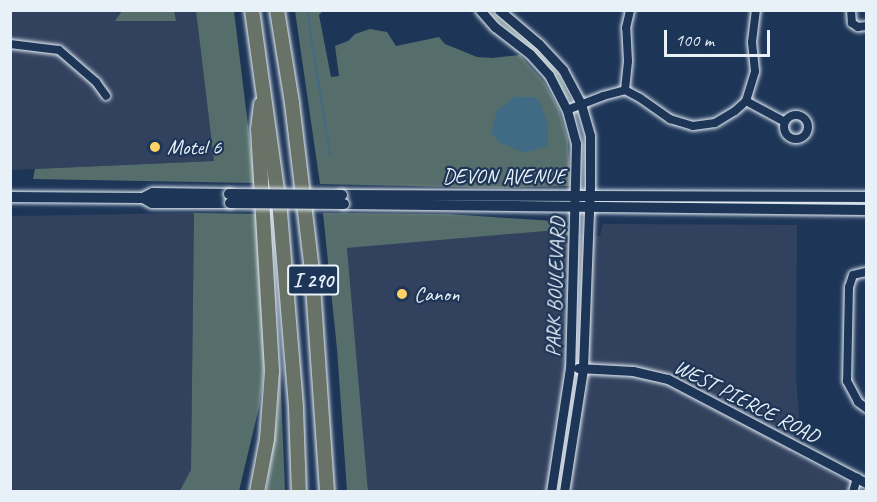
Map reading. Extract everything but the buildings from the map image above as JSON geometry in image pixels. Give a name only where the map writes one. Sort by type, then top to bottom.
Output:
[{"type":"highway","name":"I 290","points":[[252,10],[264,81],[281,224],[296,408],[299,492]]},
{"type":"highway","name":"I 290","points":[[277,10],[301,178],[321,380],[327,492]]},
{"type":"highway","points":[[257,492],[267,439],[272,371],[258,129],[264,81]]},
{"type":"highway","points":[[247,492],[259,447],[272,371]]},
{"type":"highway","points":[[321,380],[334,492]]},
{"type":"main road","name":"DEVON AVENUE","points":[[10,197],[143,198],[153,193],[230,199],[343,200],[576,196],[867,197]]},
{"type":"main road","name":"DEVON AVENUE","points":[[343,200],[576,209],[867,210]]},
{"type":"street","name":"PARK BOULEVARD","points":[[480,10],[540,65],[567,110],[576,143],[570,368],[551,492]]},
{"type":"street","name":"PARK BOULEVARD","points":[[499,10],[552,57],[563,70],[581,104],[591,146],[583,369],[564,492]]},
{"type":"street","points":[[625,90],[628,61],[626,28],[630,10]]},
{"type":"street","points":[[567,110],[625,90],[670,120],[693,126],[715,123],[746,101],[755,71],[752,42],[756,10]]},
{"type":"street","points":[[851,10],[852,23],[858,27],[867,26]]},
{"type":"street","points":[[10,44],[59,50],[96,82],[106,96]]},
{"type":"street","points":[[746,101],[785,122]]},
{"type":"street","points":[[867,272],[853,275],[849,287],[847,381],[858,402],[867,408]]},
{"type":"street","name":"WEST PIERCE ROAD","points":[[570,368],[633,371],[668,379],[867,483]]},
{"type":"street","points":[[853,492],[857,478]]},
{"type":"shaded area","points":[[10,11],[122,11],[116,21],[175,21],[175,11],[196,11],[214,161],[11,170]]},
{"type":"shaded area","points":[[515,97],[535,97],[541,105],[548,126],[548,145],[524,153],[499,142],[491,132],[497,111]]},
{"type":"shaded area","points":[[194,213],[191,471],[179,491],[11,492],[11,216]]},
{"type":"shaded area","points":[[603,224],[797,225],[796,378],[800,428],[790,452],[866,491],[368,491],[347,248],[546,231],[600,236]]},
{"type":"green space","points":[[174,10],[176,21],[115,21],[122,11]]},
{"type":"green space","points":[[196,11],[234,11],[255,183],[33,179],[35,169],[214,161]]},
{"type":"green space","points":[[295,11],[323,11],[319,15],[331,77],[339,76],[335,46],[348,41],[355,34],[370,29],[387,32],[396,46],[439,37],[445,44],[477,57],[520,55],[544,82],[559,109],[568,140],[570,186],[498,188],[320,184]]},
{"type":"green space","points":[[485,11],[492,11],[535,46],[558,72],[571,100],[567,99],[538,56]]},
{"type":"green space","points":[[194,213],[258,214],[265,363],[259,407],[239,491],[179,492],[191,470]]},
{"type":"green space","points":[[323,213],[448,214],[553,221],[556,218],[564,221],[568,227],[569,235],[546,231],[347,248],[368,491],[347,491],[337,349]]},
{"type":"green space","points":[[280,367],[285,491],[266,491],[277,418]]},
{"type":"waterway","points":[[307,10],[330,155]]},
{"type":"place","name":"Motel 6","points":[[155,147]]},
{"type":"place","name":"Canon","points":[[402,294]]}]
